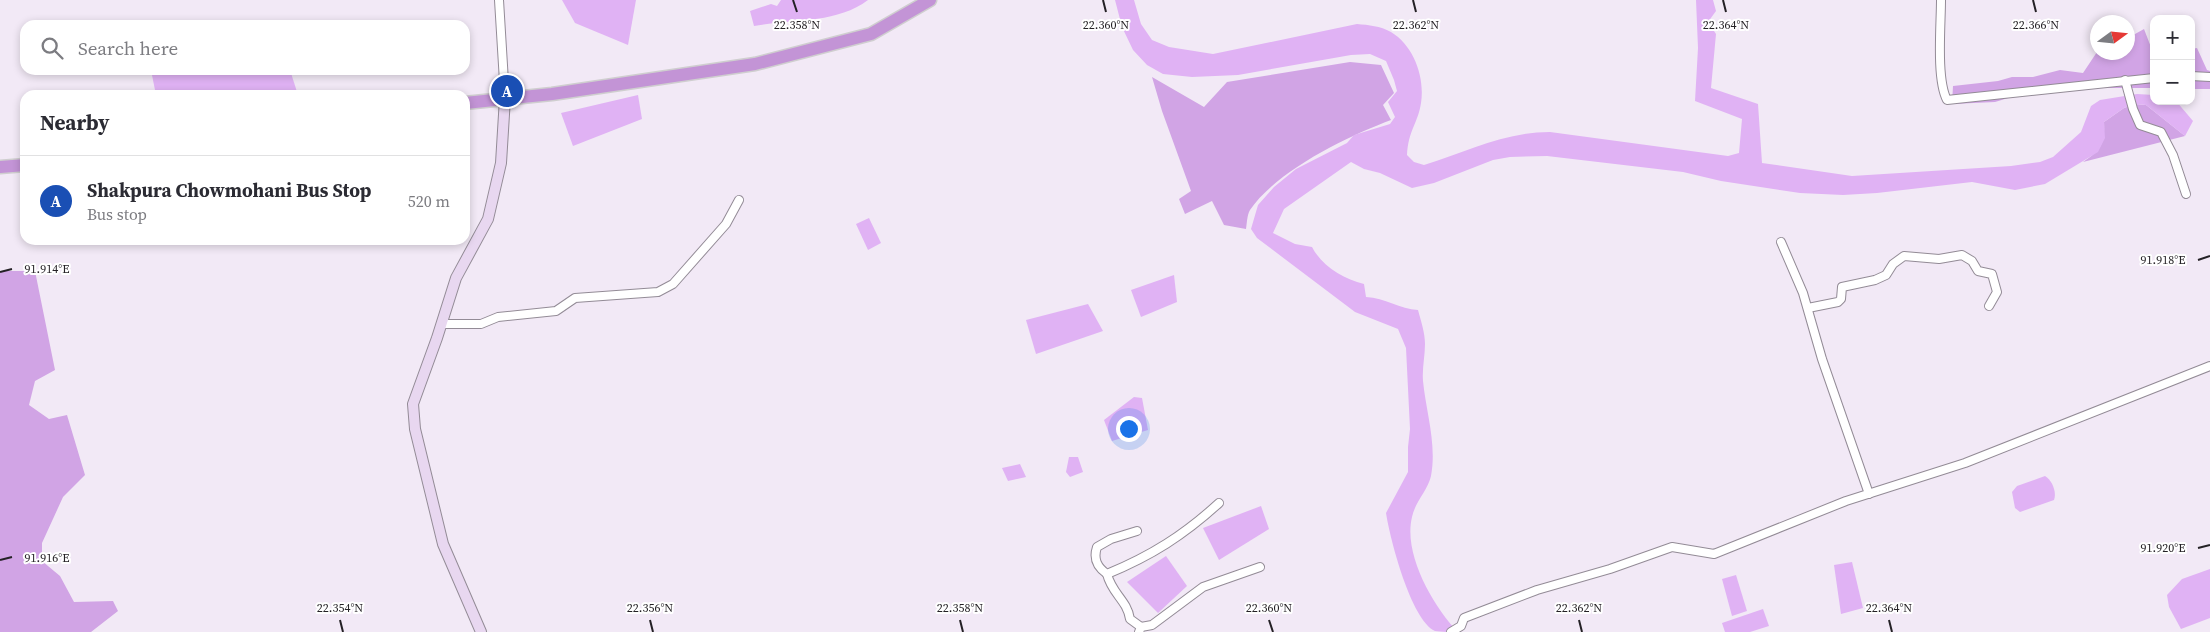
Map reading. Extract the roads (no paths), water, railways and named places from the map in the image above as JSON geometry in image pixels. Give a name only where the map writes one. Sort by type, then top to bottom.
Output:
[{"type":"highway","points":[[470,102],[552,94],[755,64],[871,34],[930,0]]},
{"type":"highway","points":[[0,167],[20,165]]},
{"type":"main road","points":[[481,632],[444,544],[415,429],[414,404],[416,393],[442,324],[456,278],[488,219],[500,163],[505,98]]},
{"type":"street","points":[[499,0],[505,98]]},
{"type":"street","points":[[1941,0],[1941,76],[1942,92],[1947,100],[2150,78]]},
{"type":"street","points":[[2195,76],[2210,77]]},
{"type":"street","points":[[2124,80],[2140,125],[2161,132],[2173,155],[2186,194]]},
{"type":"street","points":[[442,324],[481,324],[498,317],[556,311],[574,298],[658,292],[673,284],[726,224],[739,200]]},
{"type":"street","points":[[1781,242],[1804,292],[1822,359],[1869,494]]},
{"type":"street","points":[[1808,308],[1838,302],[1841,298],[1842,287],[1874,280],[1886,275],[1893,264],[1904,256],[1940,259],[1962,255],[1972,262],[1978,271],[1992,274],[1997,292],[1989,306]]},
{"type":"street","points":[[1451,632],[1461,626],[1464,618],[1537,590],[1610,569],[1672,547],[1714,554],[1846,501],[1965,463],[2210,366]]},
{"type":"street","points":[[1107,574],[1153,554],[1197,523],[1219,503]]},
{"type":"street","points":[[1137,531],[1111,539],[1097,547],[1094,555],[1100,568],[1107,574],[1110,588],[1128,608],[1130,619],[1140,630],[1152,625],[1203,588],[1260,566]]},
{"type":"place","name":"Shakpura Chowmohani Bus Stop","points":[[507,91]]}]
